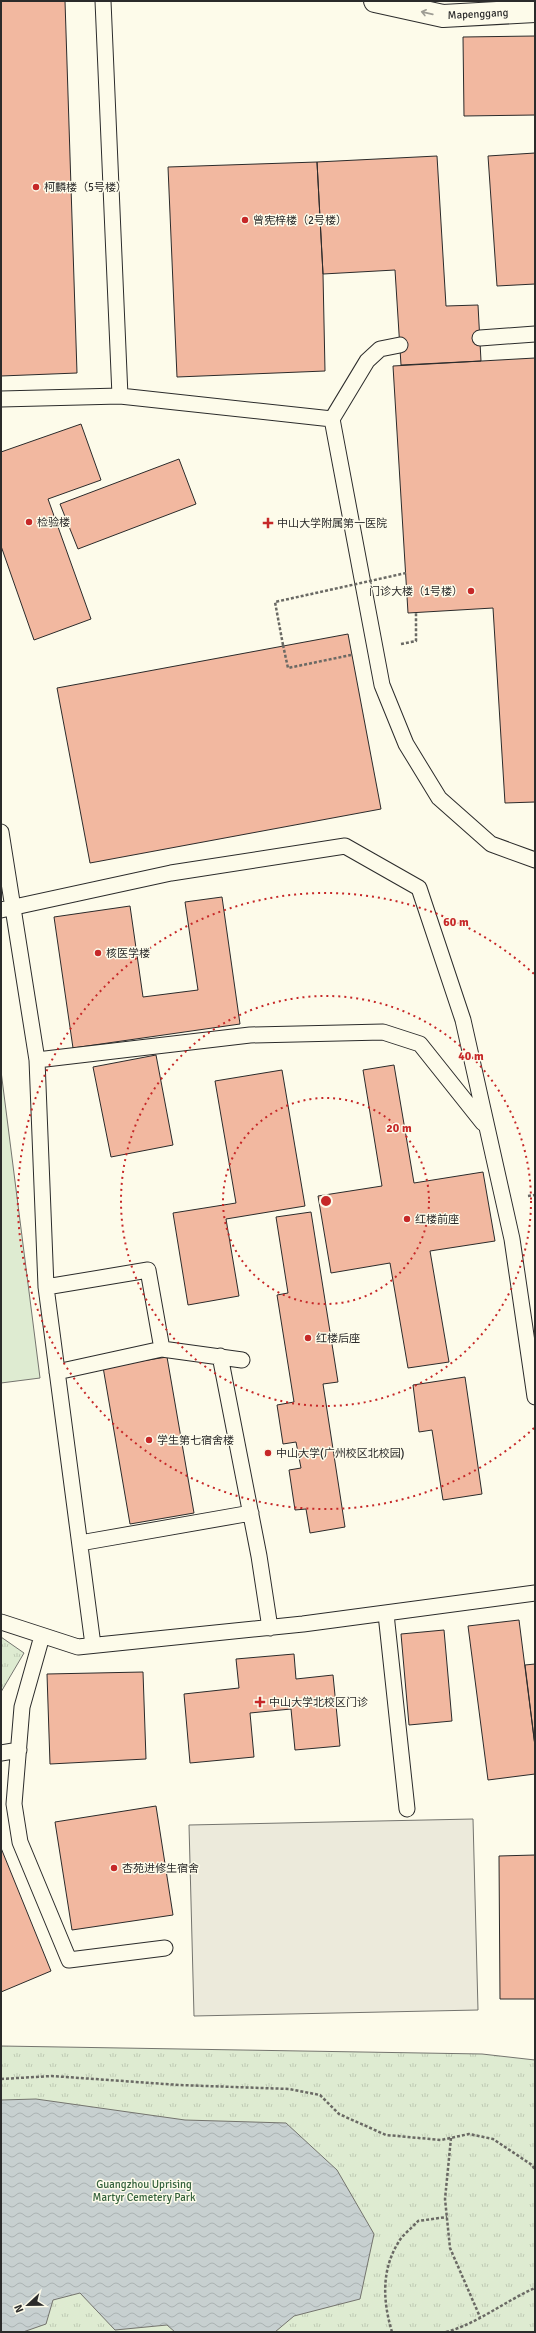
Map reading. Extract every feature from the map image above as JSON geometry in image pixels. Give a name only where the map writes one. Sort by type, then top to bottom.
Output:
[{"type":"street","name":"Mapenggang","points":[[375,1],[443,16],[535,11]]},
{"type":"lane","points":[[103,1],[120,396]]},
{"type":"lane","points":[[480,338],[535,334]]},
{"type":"lane","points":[[400,345],[380,349],[367,361],[332,419],[382,686],[406,744],[439,798],[491,844],[535,860]]},
{"type":"lane","points":[[1,399],[120,396],[332,419]]},
{"type":"lane","points":[[1,832],[7,908],[37,1060],[46,1287],[93,1645]]},
{"type":"lane","points":[[7,908],[171,873],[345,846],[419,888],[463,1020],[512,1239],[535,1397]]},
{"type":"lane","points":[[37,1060],[250,1035],[383,1032],[420,1044],[486,1126]]},
{"type":"lane","points":[[46,1287],[148,1270],[162,1349]]},
{"type":"lane","points":[[57,1372],[162,1349],[242,1360]]},
{"type":"lane","points":[[220,1356],[251,1513],[270,1628]]},
{"type":"lane","points":[[80,1543],[251,1513]]},
{"type":"lane","points":[[1,1622],[78,1647],[270,1628],[386,1614],[535,1593]]},
{"type":"lane","points":[[386,1614],[407,1809]]},
{"type":"lane","points":[[42,1636],[22,1707],[14,1804],[20,1842],[69,1960],[165,1948]]},
{"type":"lane","points":[[1,1753],[19,1750]]},
{"type":"path","points":[[352,655],[288,668],[275,602],[406,573]]},
{"type":"path","points":[[1,2079],[52,2076],[179,2085],[289,2090],[320,2095],[338,2114],[386,2135],[441,2140],[469,2134],[493,2139],[532,2164],[535,2170]]},
{"type":"path","points":[[451,2138],[446,2200],[450,2248],[480,2317]]},
{"type":"path","points":[[392,2332],[385,2309],[387,2266],[398,2242],[418,2221],[447,2218]]},
{"type":"path","points":[[446,2332],[458,2329],[513,2297],[535,2288]]},
{"type":"green space","points":[[1,1071],[40,1378],[1,1383]]},
{"type":"green space","points":[[1,1637],[24,1653],[1,1692]]},
{"type":"green space","name":"Guangzhou Uprising Martyr Cemetery Park","points":[[1,2046],[482,2054],[535,2060],[535,2332],[1,2332]]},
{"type":"shaded area","points":[[473,1819],[478,2010],[194,2016],[189,1825]]},
{"type":"water","points":[[36,2099],[185,2120],[286,2123],[337,2170],[374,2234],[360,2299],[294,2316],[275,2332],[175,2332],[167,2325],[115,2330],[80,2293],[53,2300],[46,2324],[23,2332],[1,2332],[1,2100]]},
{"type":"building","name":"柯麟楼（5号楼）","points":[[1,1],[65,1],[77,373],[1,376]]},
{"type":"building","points":[[535,36],[535,115],[464,116],[463,37]]},
{"type":"building","points":[[535,153],[535,284],[497,286],[488,156]]},
{"type":"building","points":[[437,156],[446,306],[478,305],[481,361],[401,365],[395,270],[323,274],[317,162]]},
{"type":"building","name":"曾宪梓楼（2号楼）","points":[[317,162],[323,274],[325,371],[177,377],[168,167]]},
{"type":"building","name":"门诊大楼（1号楼）","points":[[535,358],[535,802],[505,803],[493,608],[408,613],[393,366]]},
{"type":"building","name":"检验楼","points":[[81,424],[101,480],[48,499],[91,619],[34,640],[1,546],[1,452]]},
{"type":"building","points":[[179,459],[196,504],[78,549],[60,504]]},
{"type":"building","points":[[348,634],[381,809],[90,863],[57,688]]},
{"type":"building","name":"核医学楼","points":[[222,897],[240,1024],[73,1048],[54,917],[130,906],[143,997],[198,990],[185,902]]},
{"type":"building","points":[[156,1055],[173,1145],[111,1157],[93,1067]]},
{"type":"building","name":"红楼前座","points":[[394,1065],[414,1183],[483,1172],[495,1241],[430,1251],[449,1362],[408,1368],[390,1263],[331,1273],[318,1196],[382,1186],[363,1070]]},
{"type":"building","points":[[282,1070],[305,1206],[226,1219],[239,1296],[188,1305],[173,1213],[236,1203],[215,1081]]},
{"type":"building","name":"红楼后座","points":[[311,1212],[338,1382],[323,1384],[345,1527],[310,1533],[306,1509],[295,1510],[289,1470],[301,1468],[296,1442],[283,1444],[277,1405],[294,1402],[277,1295],[288,1293],[276,1217]]},
{"type":"building","name":"学生第七宿舍楼","points":[[167,1357],[194,1513],[130,1524],[103,1367]]},
{"type":"building","points":[[465,1377],[482,1494],[443,1500],[432,1430],[419,1432],[413,1385]]},
{"type":"building","points":[[519,1620],[535,1746],[535,1774],[488,1780],[468,1626]]},
{"type":"building","points":[[444,1630],[452,1721],[409,1725],[401,1634]]},
{"type":"building","name":"中山大学北校区门诊","points":[[294,1654],[296,1679],[333,1675],[340,1746],[295,1750],[291,1709],[250,1713],[254,1757],[190,1763],[184,1694],[239,1688],[236,1659]]},
{"type":"building","points":[[535,1664],[535,1746],[525,1665]]},
{"type":"building","points":[[143,1672],[146,1759],[50,1764],[47,1674]]},
{"type":"building","name":"杏苑进修生宿舍","points":[[156,1806],[173,1915],[72,1930],[55,1822]]},
{"type":"building","points":[[1,1848],[51,1971],[1,1992]]},
{"type":"building","points":[[535,1855],[535,1999],[500,1999],[499,1856]]},
{"type":"place","name":"柯麟楼（5号楼）","points":[[36,187]]},
{"type":"place","name":"曾宪梓楼（2号楼）","points":[[245,220]]},
{"type":"place","name":"检验楼","points":[[29,522]]},
{"type":"place","name":"中山大学附属第一医院","points":[[268,523]]},
{"type":"place","name":"门诊大楼（1号楼）","points":[[471,591]]},
{"type":"place","name":"核医学楼","points":[[98,953]]},
{"type":"place","name":"红楼前座","points":[[407,1219]]},
{"type":"place","name":"红楼后座","points":[[308,1338]]},
{"type":"place","name":"学生第七宿舍楼","points":[[149,1440]]},
{"type":"place","name":"中山大学(广州校区北校园)","points":[[268,1453]]},
{"type":"place","name":"中山大学北校区门诊","points":[[260,1702]]},
{"type":"place","name":"杏苑进修生宿舍","points":[[114,1868]]}]
